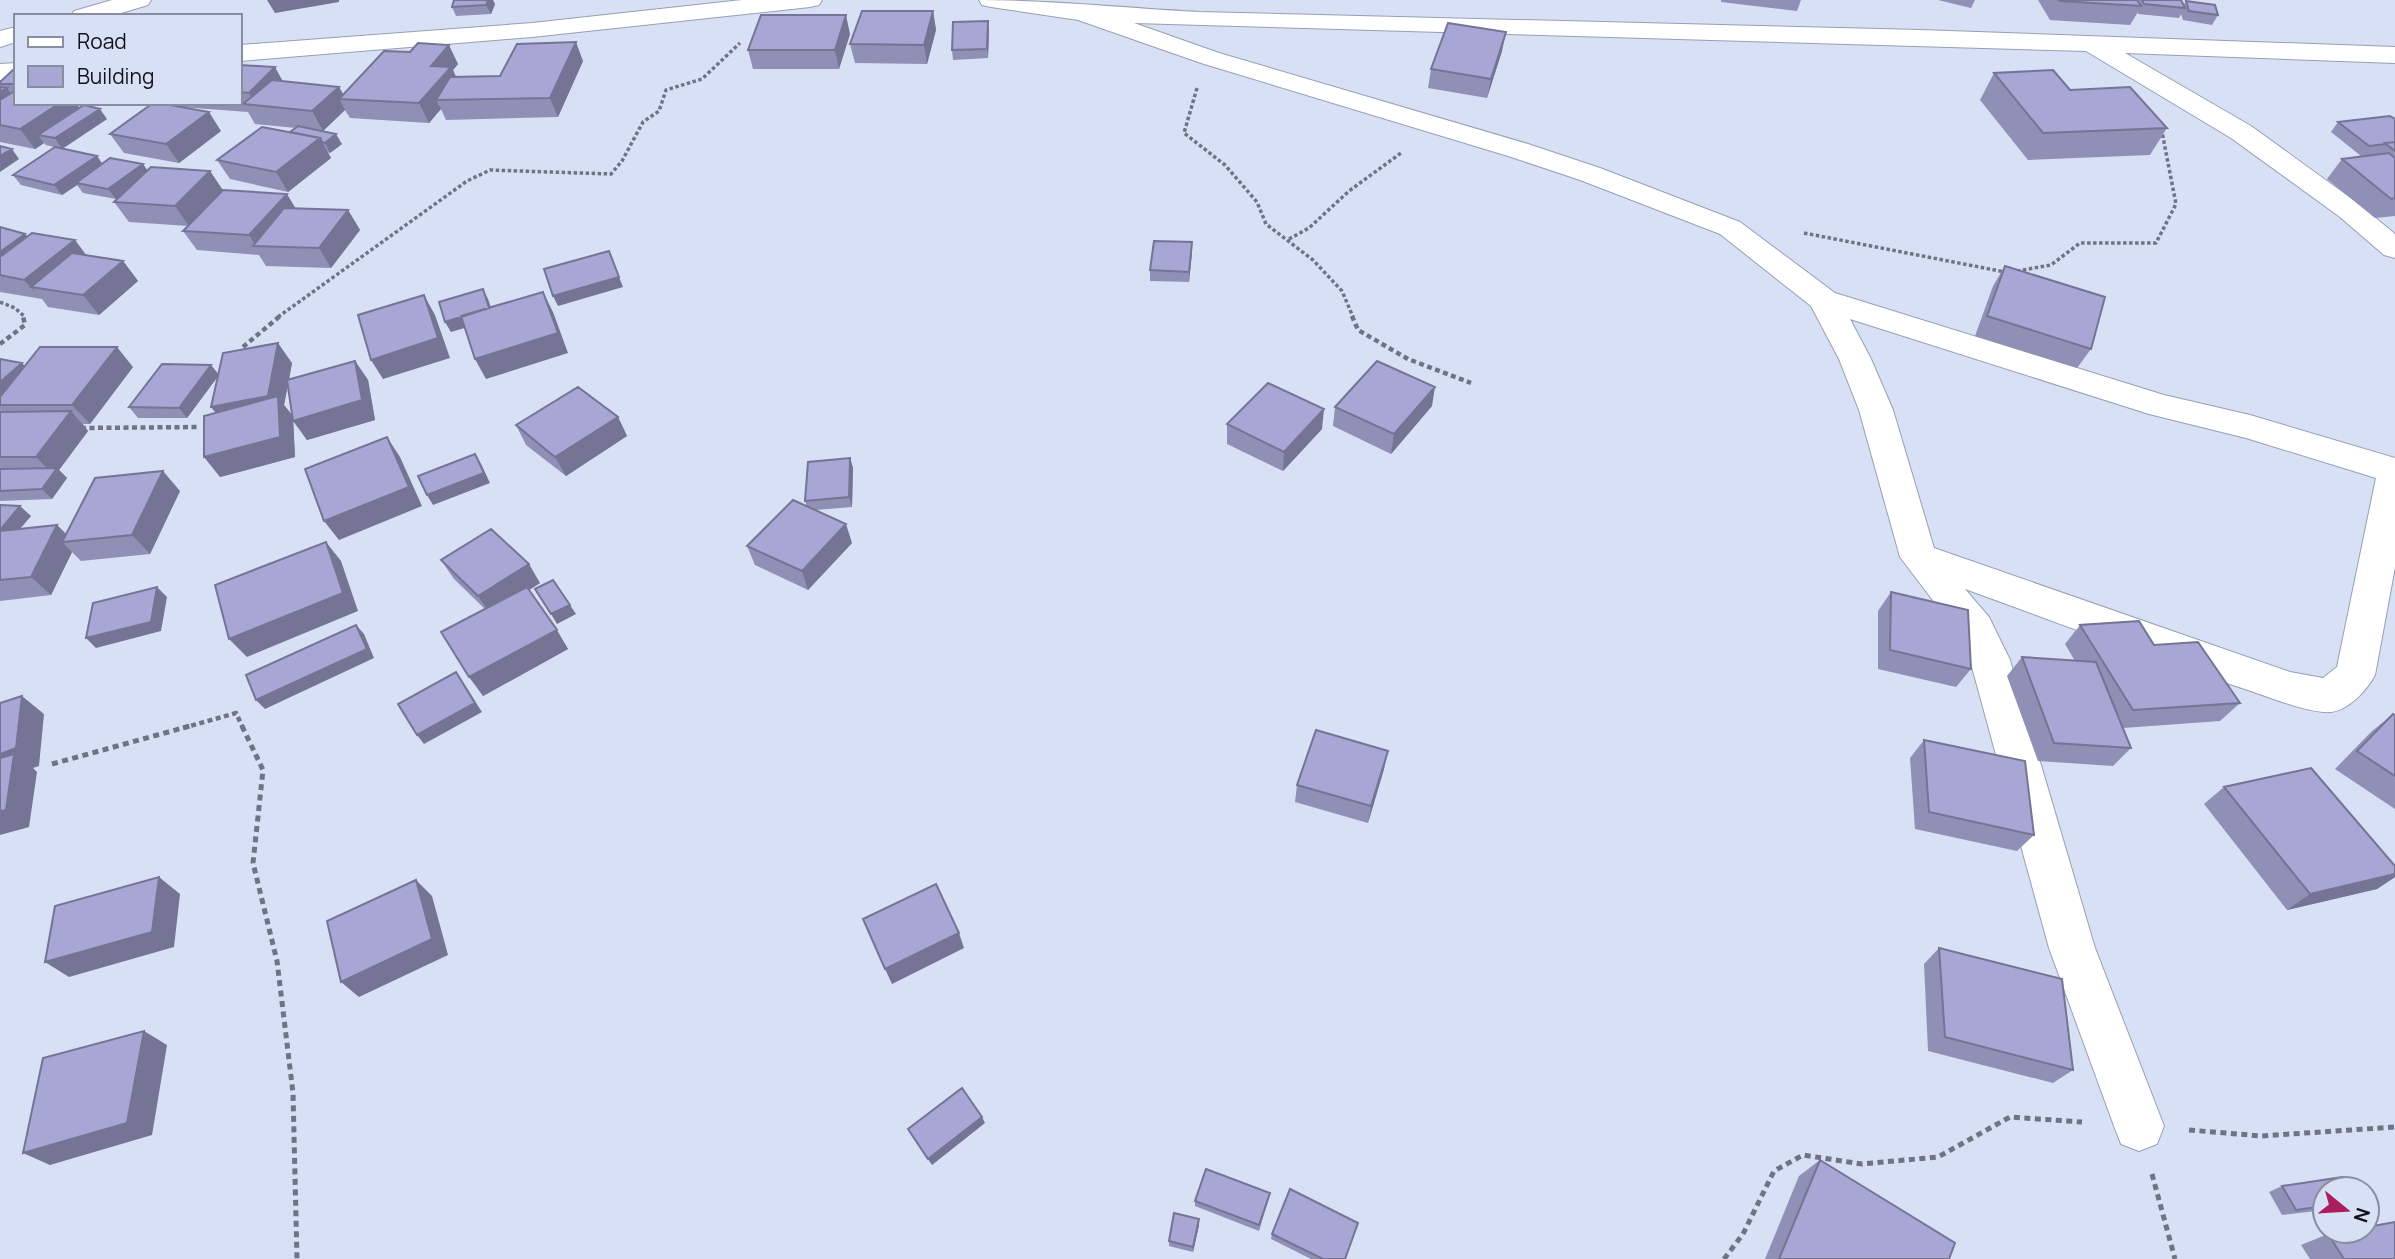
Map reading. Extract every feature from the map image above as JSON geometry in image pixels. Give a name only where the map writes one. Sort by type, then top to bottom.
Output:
[{"type":"main road","points":[[90,14],[139,0]]},
{"type":"main road","points":[[242,52],[532,30],[810,0]]},
{"type":"main road","points":[[991,0],[1082,13],[1199,19],[2395,55]]},
{"type":"main road","points":[[1082,13],[1210,58],[1590,174],[1730,228],[1824,300],[2161,406],[2250,427],[2395,472],[2355,675],[2330,696],[2291,688],[2241,672],[1918,558]]},
{"type":"main road","points":[[2093,44],[2252,140],[2350,211],[2395,248]]},
{"type":"main road","points":[[1824,300],[1855,359],[1876,410],[1918,558],[1975,628],[1990,660],[2072,948],[2139,1126]]},
{"type":"path","points":[[243,347],[292,305],[467,181],[490,170],[611,174],[622,161],[643,122],[659,111],[666,90],[702,79],[741,42]]},
{"type":"path","points":[[1210,58],[1194,97],[1184,133],[1225,165],[1257,202],[1266,224],[1313,260],[1342,291],[1358,330],[1408,359],[1471,383]]},
{"type":"path","points":[[1799,233],[2007,273],[2051,265],[2080,243],[2156,243],[2176,204],[2160,124],[2144,93],[2142,75]]},
{"type":"path","points":[[1289,239],[1309,228],[1349,191],[1404,150],[1418,121]]},
{"type":"path","points":[[0,302],[15,308],[25,317],[25,325],[0,344]]},
{"type":"path","points":[[68,428],[199,427]]},
{"type":"path","points":[[52,764],[236,713],[263,770],[253,863],[277,961],[293,1093],[297,1259]]},
{"type":"path","points":[[1724,1259],[1743,1234],[1774,1171],[1802,1155],[1862,1164],[1938,1157],[2010,1117],[2260,1136],[2395,1128]]},
{"type":"path","points":[[2139,1126],[2175,1259]]},
{"type":"building","points":[[454,0],[488,0],[486,5],[452,7]]},
{"type":"building","points":[[2137,0],[2141,6],[2060,1]]},
{"type":"building","points":[[2142,0],[2181,0],[2185,8],[2144,4]]},
{"type":"building","points":[[2186,1],[2215,5],[2218,15],[2189,11]]},
{"type":"building","points":[[862,11],[933,11],[924,45],[850,44]]},
{"type":"building","points":[[761,15],[846,15],[835,50],[748,50]]},
{"type":"building","points":[[988,21],[987,49],[952,50],[953,22]]},
{"type":"building","points":[[1448,23],[1506,32],[1491,79],[1431,69]]},
{"type":"building","points":[[576,42],[550,98],[436,100],[450,77],[500,76],[517,44]]},
{"type":"building","points":[[418,43],[449,45],[431,66],[451,67],[419,103],[339,99],[384,51],[410,52]]},
{"type":"building","points":[[242,65],[275,67],[249,93],[242,92]]},
{"type":"building","points":[[14,69],[14,84],[0,82]]},
{"type":"building","points":[[2053,70],[2070,90],[2130,87],[2167,128],[2043,133],[1994,73]]},
{"type":"building","points":[[272,80],[339,87],[312,111],[243,104]]},
{"type":"building","points":[[14,91],[14,105],[57,105],[20,129],[0,125],[0,100]]},
{"type":"building","points":[[84,105],[100,109],[55,138],[38,135]]},
{"type":"building","points":[[150,105],[170,105],[209,112],[166,144],[110,134]]},
{"type":"building","points":[[2390,116],[2395,119],[2395,142],[2369,146],[2338,122]]},
{"type":"building","points":[[298,126],[336,134],[325,143],[320,138],[290,132]]},
{"type":"building","points":[[262,127],[320,138],[276,172],[217,160]]},
{"type":"building","points":[[2395,142],[2395,151],[2385,143]]},
{"type":"building","points":[[0,146],[12,149],[0,156]]},
{"type":"building","points":[[55,147],[97,156],[54,185],[13,175]]},
{"type":"building","points":[[2389,153],[2395,158],[2395,198],[2391,199],[2342,159]]},
{"type":"building","points":[[110,158],[143,164],[108,189],[76,183]]},
{"type":"building","points":[[151,167],[210,171],[175,206],[114,202]]},
{"type":"building","points":[[223,190],[287,194],[249,235],[183,231]]},
{"type":"building","points":[[284,208],[348,210],[319,248],[253,246]]},
{"type":"building","points":[[0,227],[25,234],[0,252]]},
{"type":"building","points":[[32,233],[75,240],[24,280],[0,275],[0,257]]},
{"type":"building","points":[[1154,241],[1192,242],[1189,272],[1150,270]]},
{"type":"building","points":[[609,251],[619,277],[553,296],[544,269]]},
{"type":"building","points":[[72,253],[123,261],[83,295],[31,287]]},
{"type":"building","points":[[2005,266],[2105,297],[2091,349],[1987,316]]},
{"type":"building","points":[[483,289],[489,308],[445,322],[439,302]]},
{"type":"building","points":[[543,292],[558,333],[475,359],[461,316]]},
{"type":"building","points":[[424,295],[438,338],[371,360],[358,315]]},
{"type":"building","points":[[278,343],[268,396],[211,407],[223,353]]},
{"type":"building","points":[[40,347],[117,347],[72,405],[0,405],[0,397]]},
{"type":"building","points":[[0,359],[22,363],[0,382]]},
{"type":"building","points":[[355,361],[362,400],[293,421],[287,380]]},
{"type":"building","points":[[1377,361],[1435,387],[1394,434],[1335,407]]},
{"type":"building","points":[[162,364],[211,365],[179,408],[129,407]]},
{"type":"building","points":[[1268,383],[1324,409],[1284,452],[1227,424]]},
{"type":"building","points":[[578,387],[618,417],[555,457],[516,425]]},
{"type":"building","points":[[278,396],[280,437],[204,457],[204,416]]},
{"type":"building","points":[[71,411],[36,457],[0,457],[0,412]]},
{"type":"building","points":[[387,437],[409,487],[324,521],[305,469]]},
{"type":"building","points":[[475,454],[484,473],[427,495],[418,476]]},
{"type":"building","points":[[850,458],[849,497],[805,501],[808,462]]},
{"type":"building","points":[[57,468],[42,489],[0,491],[0,469]]},
{"type":"building","points":[[163,471],[132,535],[62,542],[95,478]]},
{"type":"building","points":[[793,500],[846,524],[802,571],[747,546]]},
{"type":"building","points":[[0,505],[20,506],[0,530]]},
{"type":"building","points":[[57,525],[31,577],[0,580],[0,531]]},
{"type":"building","points":[[491,529],[529,564],[478,596],[441,560]]},
{"type":"building","points":[[326,542],[343,593],[229,639],[215,585]]},
{"type":"building","points":[[553,580],[570,605],[551,614],[535,589]]},
{"type":"building","points":[[157,587],[151,622],[86,638],[93,603]]},
{"type":"building","points":[[527,587],[557,630],[469,677],[441,632]]},
{"type":"building","points":[[1891,592],[1968,610],[1971,669],[1890,650]]},
{"type":"building","points":[[2139,621],[2154,645],[2198,642],[2240,703],[2133,710],[2080,625]]},
{"type":"building","points":[[356,625],[367,649],[256,700],[246,675]]},
{"type":"building","points":[[2022,657],[2096,662],[2131,748],[2054,743]]},
{"type":"building","points":[[456,672],[475,703],[417,735],[398,704]]},
{"type":"building","points":[[22,696],[16,748],[0,754],[0,703]]},
{"type":"building","points":[[2393,714],[2395,715],[2395,776],[2357,751]]},
{"type":"building","points":[[1316,730],[1388,751],[1371,806],[1297,785]]},
{"type":"building","points":[[1924,740],[2025,761],[2034,835],[1929,812]]},
{"type":"building","points":[[14,754],[6,810],[0,811],[0,758]]},
{"type":"building","points":[[2311,768],[2395,866],[2395,874],[2310,894],[2224,787]]},
{"type":"building","points":[[159,877],[152,932],[45,962],[55,906]]},
{"type":"building","points":[[416,880],[432,939],[341,982],[327,921]]},
{"type":"building","points":[[936,884],[959,933],[885,969],[863,919]]},
{"type":"building","points":[[1939,948],[2062,979],[2073,1070],[1945,1037]]},
{"type":"building","points":[[144,1031],[127,1123],[23,1153],[43,1058]]},
{"type":"building","points":[[962,1088],[982,1117],[928,1159],[908,1129]]},
{"type":"building","points":[[1820,1160],[1955,1243],[1949,1259],[1779,1259]]},
{"type":"building","points":[[1206,1169],[1270,1193],[1259,1225],[1195,1201]]},
{"type":"building","points":[[2311,1182],[2311,1208],[2296,1210],[2282,1186]]},
{"type":"building","points":[[1290,1189],[1358,1223],[1345,1259],[1323,1259],[1272,1234]]},
{"type":"building","points":[[1174,1213],[1199,1219],[1193,1247],[1169,1241]]},
{"type":"building","points":[[2395,1222],[2395,1259],[2344,1259],[2335,1245],[2381,1245],[2381,1224]]}]
